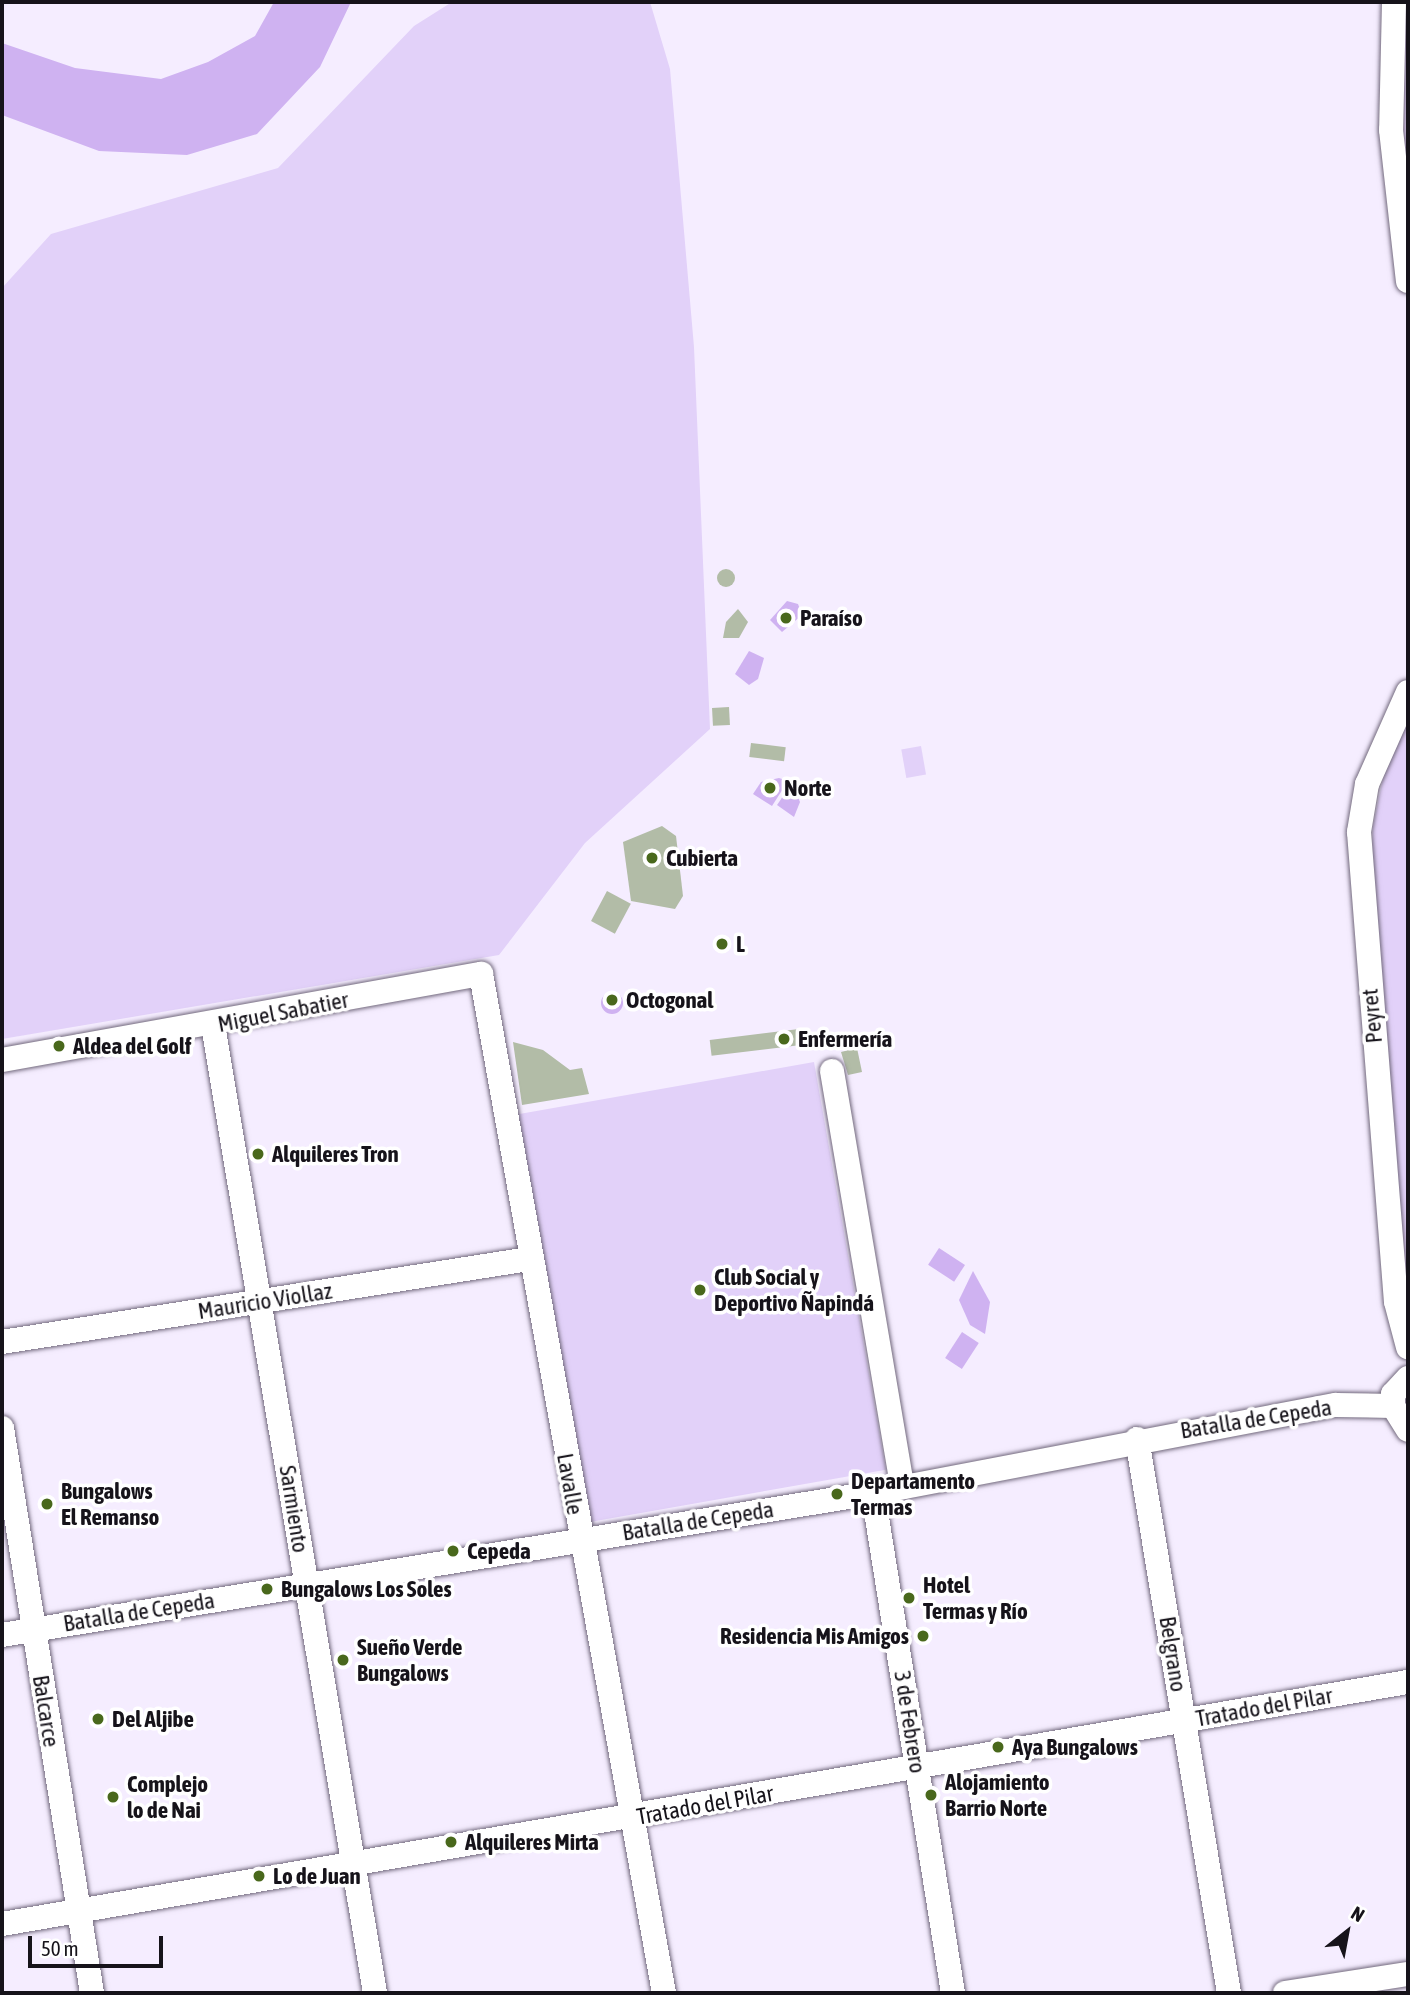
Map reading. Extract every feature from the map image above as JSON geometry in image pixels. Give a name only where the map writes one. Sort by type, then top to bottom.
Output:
[{"type":"street","points":[[1394,2],[1391,130],[1408,281]]},
{"type":"street","name":"Peyret","points":[[1408,692],[1367,784],[1359,832],[1396,1302],[1408,1347]]},
{"type":"street","name":"Miguel Sabatier","points":[[2,1060],[214,1025],[481,974]]},
{"type":"street","name":"Lavalle","points":[[481,974],[529,1259],[634,1818],[664,1993]]},
{"type":"street","name":"Sarmiento","points":[[214,1025],[375,1993]]},
{"type":"street","points":[[831,1071],[902,1487]]},
{"type":"street","name":"Mauricio Viollaz","points":[[2,1342],[529,1259]]},
{"type":"street","points":[[1403,1424],[1393,1394],[1408,1378]]},
{"type":"street","name":"Batalla de Cepeda","points":[[2,1634],[873,1493],[1138,1439],[1336,1405],[1403,1424]]},
{"type":"street","name":"Balcarce","points":[[2,1428],[92,1993]]},
{"type":"street","name":"Belgrano","points":[[1138,1439],[1229,1993]]},
{"type":"street","name":"3 de Febrero","points":[[873,1493],[953,1993]]},
{"type":"street","name":"Tratado del Pilar","points":[[2,1924],[634,1818],[1408,1682]]},
{"type":"street","points":[[1285,1993],[1408,1974]]},
{"type":"shaded area","points":[[274,2],[351,2],[320,67],[257,134],[187,155],[99,151],[2,115],[2,43],[75,68],[161,79],[208,62],[255,36]]},
{"type":"shaded area","points":[[452,2],[650,2],[670,69],[694,347],[710,729],[585,843],[499,955],[2,1039],[2,288],[51,234],[278,168],[414,26]]},
{"type":"shaded area","points":[[1401,2],[1408,2],[1408,233],[1397,132]]},
{"type":"shaded area","name":"Paraíso","points":[[787,601],[798,604],[802,615],[782,632],[770,620]]},
{"type":"shaded area","name":"Paraíso","points":[[749,651],[764,658],[758,679],[749,685],[735,674]]},
{"type":"shaded area","points":[[1408,721],[1408,1321],[1371,887],[1373,826],[1385,769]]},
{"type":"shaded area","points":[[921,746],[926,775],[906,778],[901,749]]},
{"type":"shaded area","name":"Norte","points":[[779,778],[788,781],[772,806],[753,794],[761,782]]},
{"type":"shaded area","name":"Norte","points":[[792,783],[800,802],[794,817],[777,805]]},
{"type":"shaded area","name":"Octogonal","points":[[608,992],[616,992],[623,999],[623,1007],[616,1014],[608,1014],[601,1007],[601,999]]},
{"type":"shaded area","name":"Club Social y Deportivo Ñapindá","points":[[814,1062],[886,1470],[588,1522],[517,1114]]},
{"type":"shaded area","points":[[939,1248],[965,1265],[954,1282],[928,1265]]},
{"type":"shaded area","points":[[973,1271],[990,1302],[985,1334],[970,1325],[959,1300]]},
{"type":"shaded area","points":[[962,1332],[979,1343],[962,1369],[945,1358]]},
{"type":"building","points":[[722,569],[730,569],[735,578],[733,585],[722,587],[717,582],[717,574]]},
{"type":"building","points":[[738,609],[748,622],[739,638],[723,638],[726,622]]},
{"type":"building","points":[[729,707],[730,725],[713,726],[712,708]]},
{"type":"building","points":[[751,743],[786,747],[784,761],[749,757]]},
{"type":"building","name":"Cubierta","points":[[662,826],[676,836],[683,896],[675,909],[631,901],[623,842]]},
{"type":"building","points":[[607,891],[631,904],[615,934],[591,921]]},
{"type":"building","points":[[799,1029],[801,1045],[712,1056],[710,1040]]},
{"type":"building","points":[[513,1042],[543,1050],[570,1070],[582,1068],[589,1094],[522,1105]]},
{"type":"building","points":[[857,1048],[862,1072],[848,1075],[841,1052]]},
{"type":"place","name":"Paraíso","points":[[786,618]]},
{"type":"place","name":"Norte","points":[[770,788]]},
{"type":"place","name":"Cubierta","points":[[652,858]]},
{"type":"place","name":"L","points":[[722,944]]},
{"type":"place","name":"Octogonal","points":[[612,1000]]},
{"type":"place","name":"Enfermería","points":[[784,1039]]},
{"type":"place","name":"Aldea del Golf","points":[[59,1046]]},
{"type":"place","name":"Alquileres Tron","points":[[258,1154]]},
{"type":"place","name":"Club Social y Deportivo Ñapindá","points":[[700,1290]]},
{"type":"place","name":"Departamento Termas","points":[[837,1494]]},
{"type":"place","name":"Bungalows El Remanso","points":[[47,1504]]},
{"type":"place","name":"Cepeda","points":[[453,1551]]},
{"type":"place","name":"Bungalows Los Soles","points":[[267,1589]]},
{"type":"place","name":"Hotel Termas y Río","points":[[909,1598]]},
{"type":"place","name":"Residencia Mis Amigos","points":[[923,1636]]},
{"type":"place","name":"Sueño Verde Bungalows","points":[[343,1660]]},
{"type":"place","name":"Del Aljibe","points":[[98,1719]]},
{"type":"place","name":"Aya Bungalows","points":[[998,1747]]},
{"type":"place","name":"Alojamiento Barrio Norte","points":[[931,1795]]},
{"type":"place","name":"Complejo lo de Nai","points":[[113,1797]]},
{"type":"place","name":"Alquileres Mirta","points":[[451,1842]]},
{"type":"place","name":"Lo de Juan","points":[[259,1876]]}]
